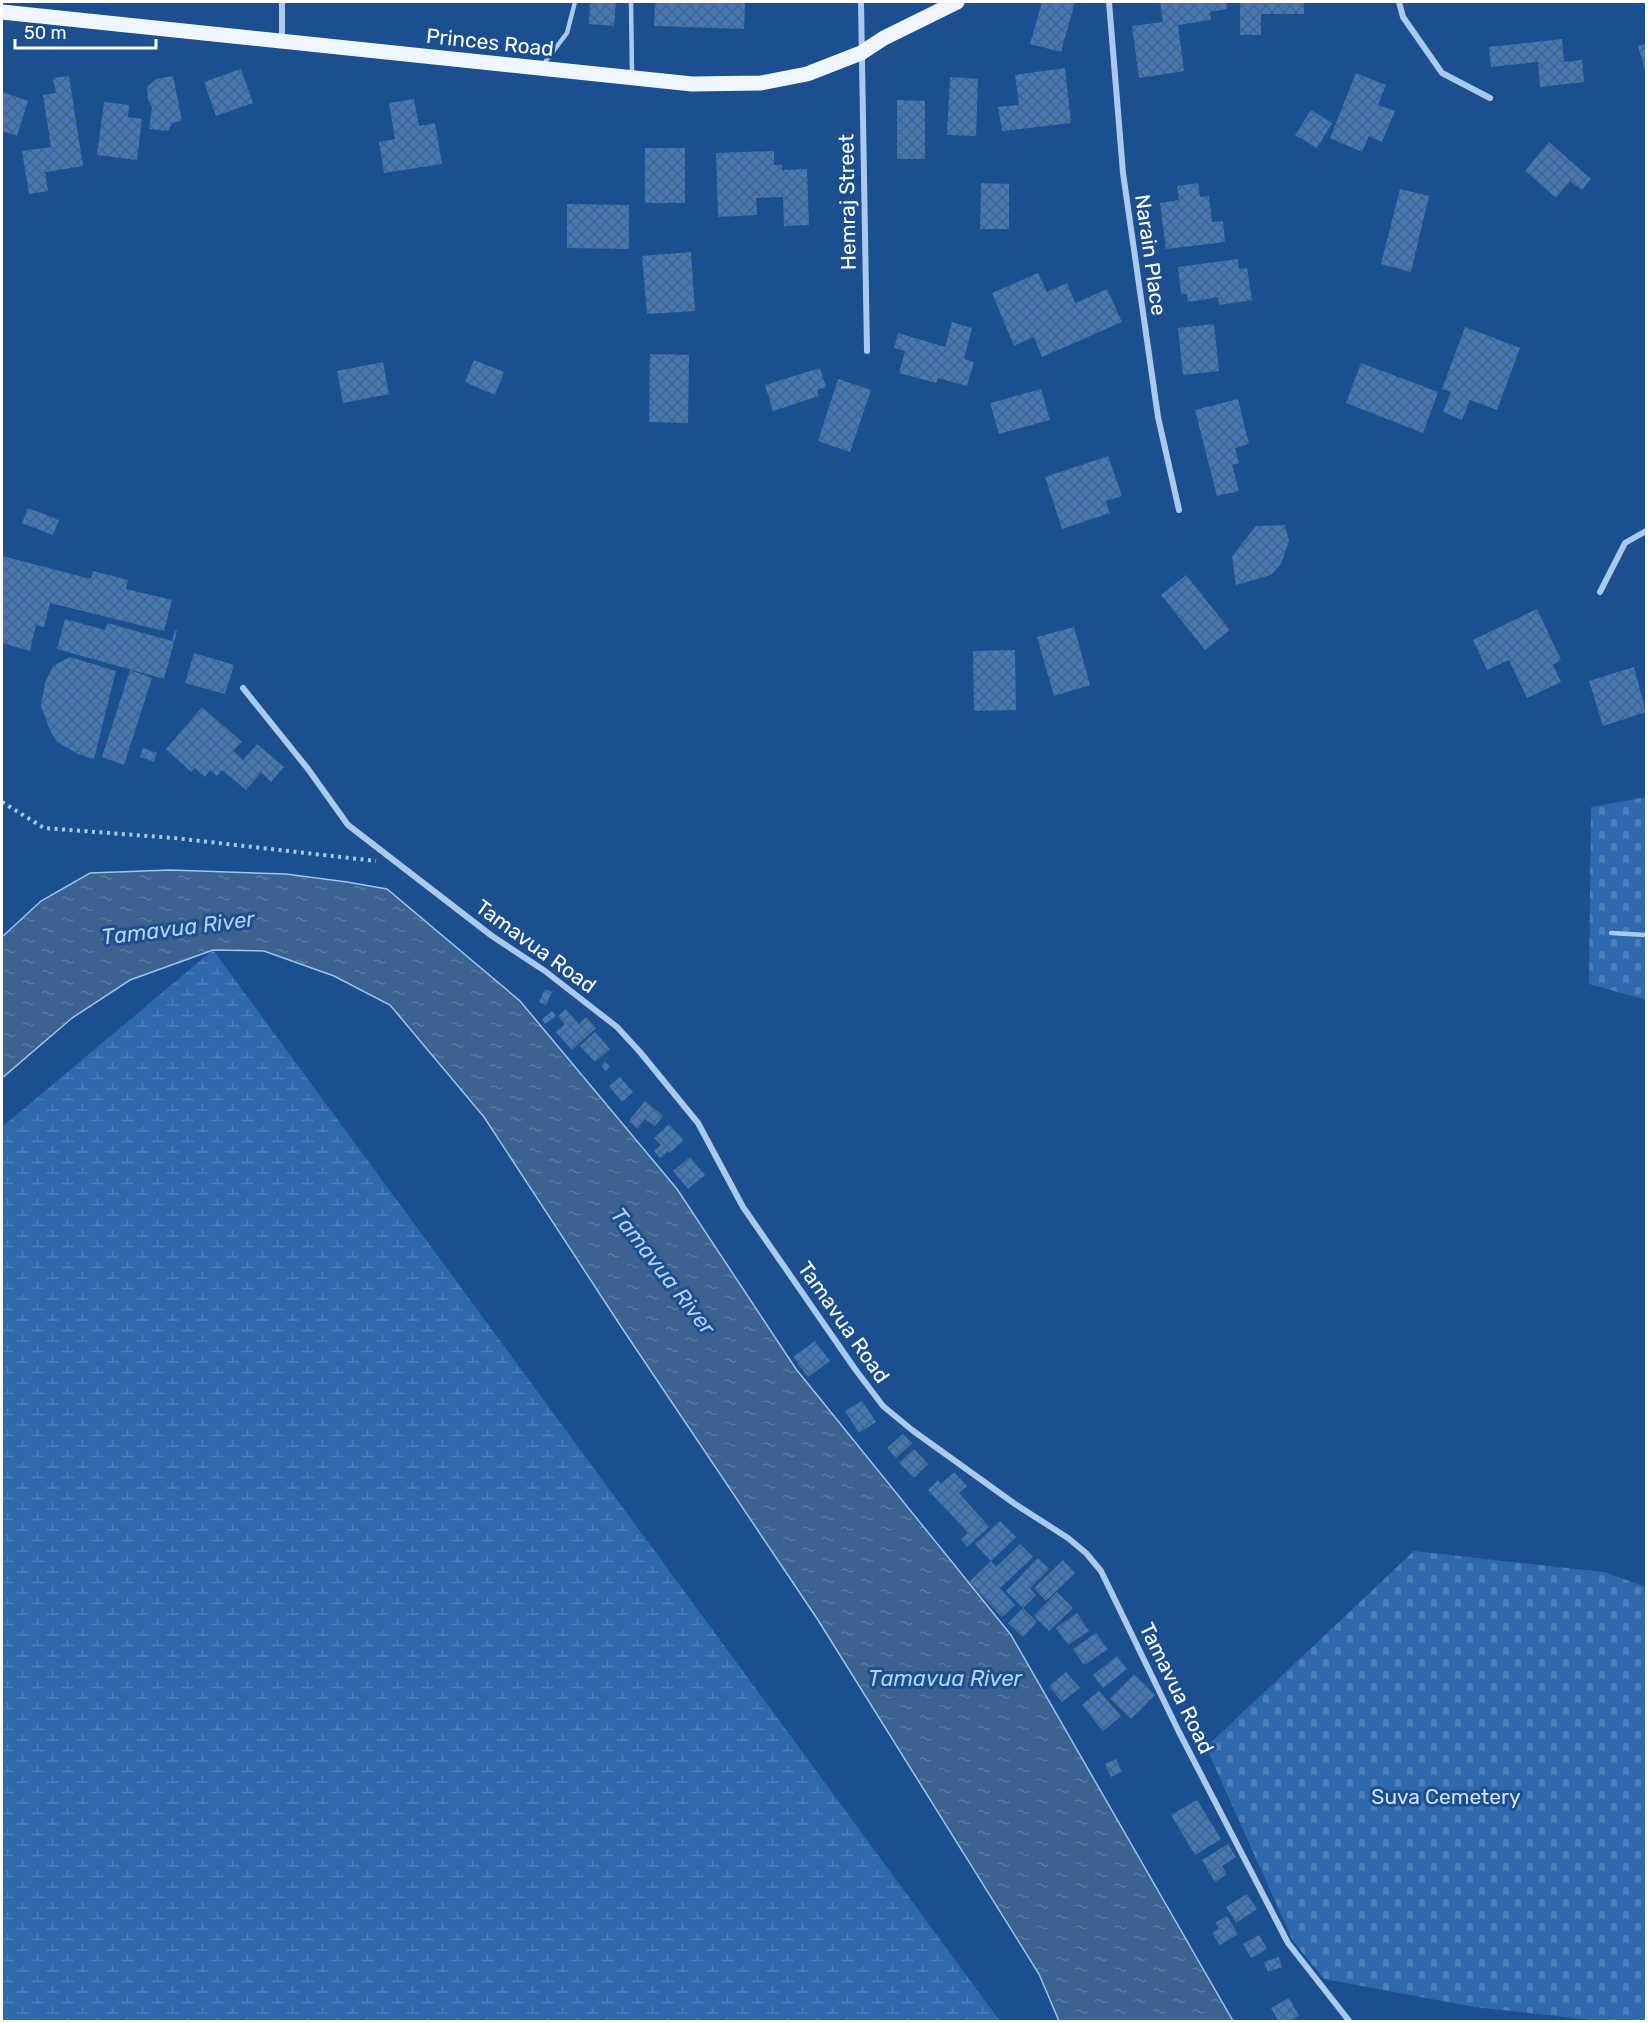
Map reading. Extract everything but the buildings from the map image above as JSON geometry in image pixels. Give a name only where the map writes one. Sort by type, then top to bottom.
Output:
[{"type":"main road","name":"Princes Road","points":[[2,12],[692,84],[762,83],[807,74],[861,53],[884,38],[957,2]]},
{"type":"street","points":[[282,2],[282,41]]},
{"type":"street","name":"Hemraj Street","points":[[861,2],[867,351]]},
{"type":"street","name":"Narain Place","points":[[1109,2],[1123,173],[1158,417],[1179,510]]},
{"type":"street","points":[[1399,2],[1403,17],[1442,73],[1490,98]]},
{"type":"street","points":[[1600,592],[1625,543],[1647,531]]},
{"type":"street","name":"Tamavua Road","points":[[243,688],[348,825],[492,936],[545,971],[617,1027],[640,1052],[698,1123],[743,1207],[855,1369],[884,1406],[955,1461],[1068,1538],[1086,1553],[1101,1571],[1195,1764],[1287,1943],[1350,2022]]},
{"type":"lane","points":[[541,68],[567,33],[575,2]]},
{"type":"lane","points":[[631,2],[632,78]]},
{"type":"lane","points":[[1611,933],[1647,935]]},
{"type":"path","points":[[2,802],[44,828],[174,838],[400,864]]},
{"type":"green space","points":[[1646,797],[1646,1000],[1589,984],[1591,807]]},
{"type":"green space","points":[[213,950],[1000,2021],[2,2022],[2,1127]]},
{"type":"green space","name":"Suva Cemetery","points":[[1414,1551],[1604,1572],[1646,1587],[1646,2021],[1599,2021],[1474,2007],[1324,1979],[1293,1941],[1206,1747]]},
{"type":"water","name":"Tamavua River","points":[[170,870],[286,874],[387,889],[520,1001],[677,1189],[796,1369],[1011,1635],[1233,2021],[1059,2021],[1039,1974],[818,1620],[484,1117],[390,1005],[334,976],[264,951],[213,950],[130,980],[72,1018],[2,1078],[2,937],[41,901],[90,873]]}]
